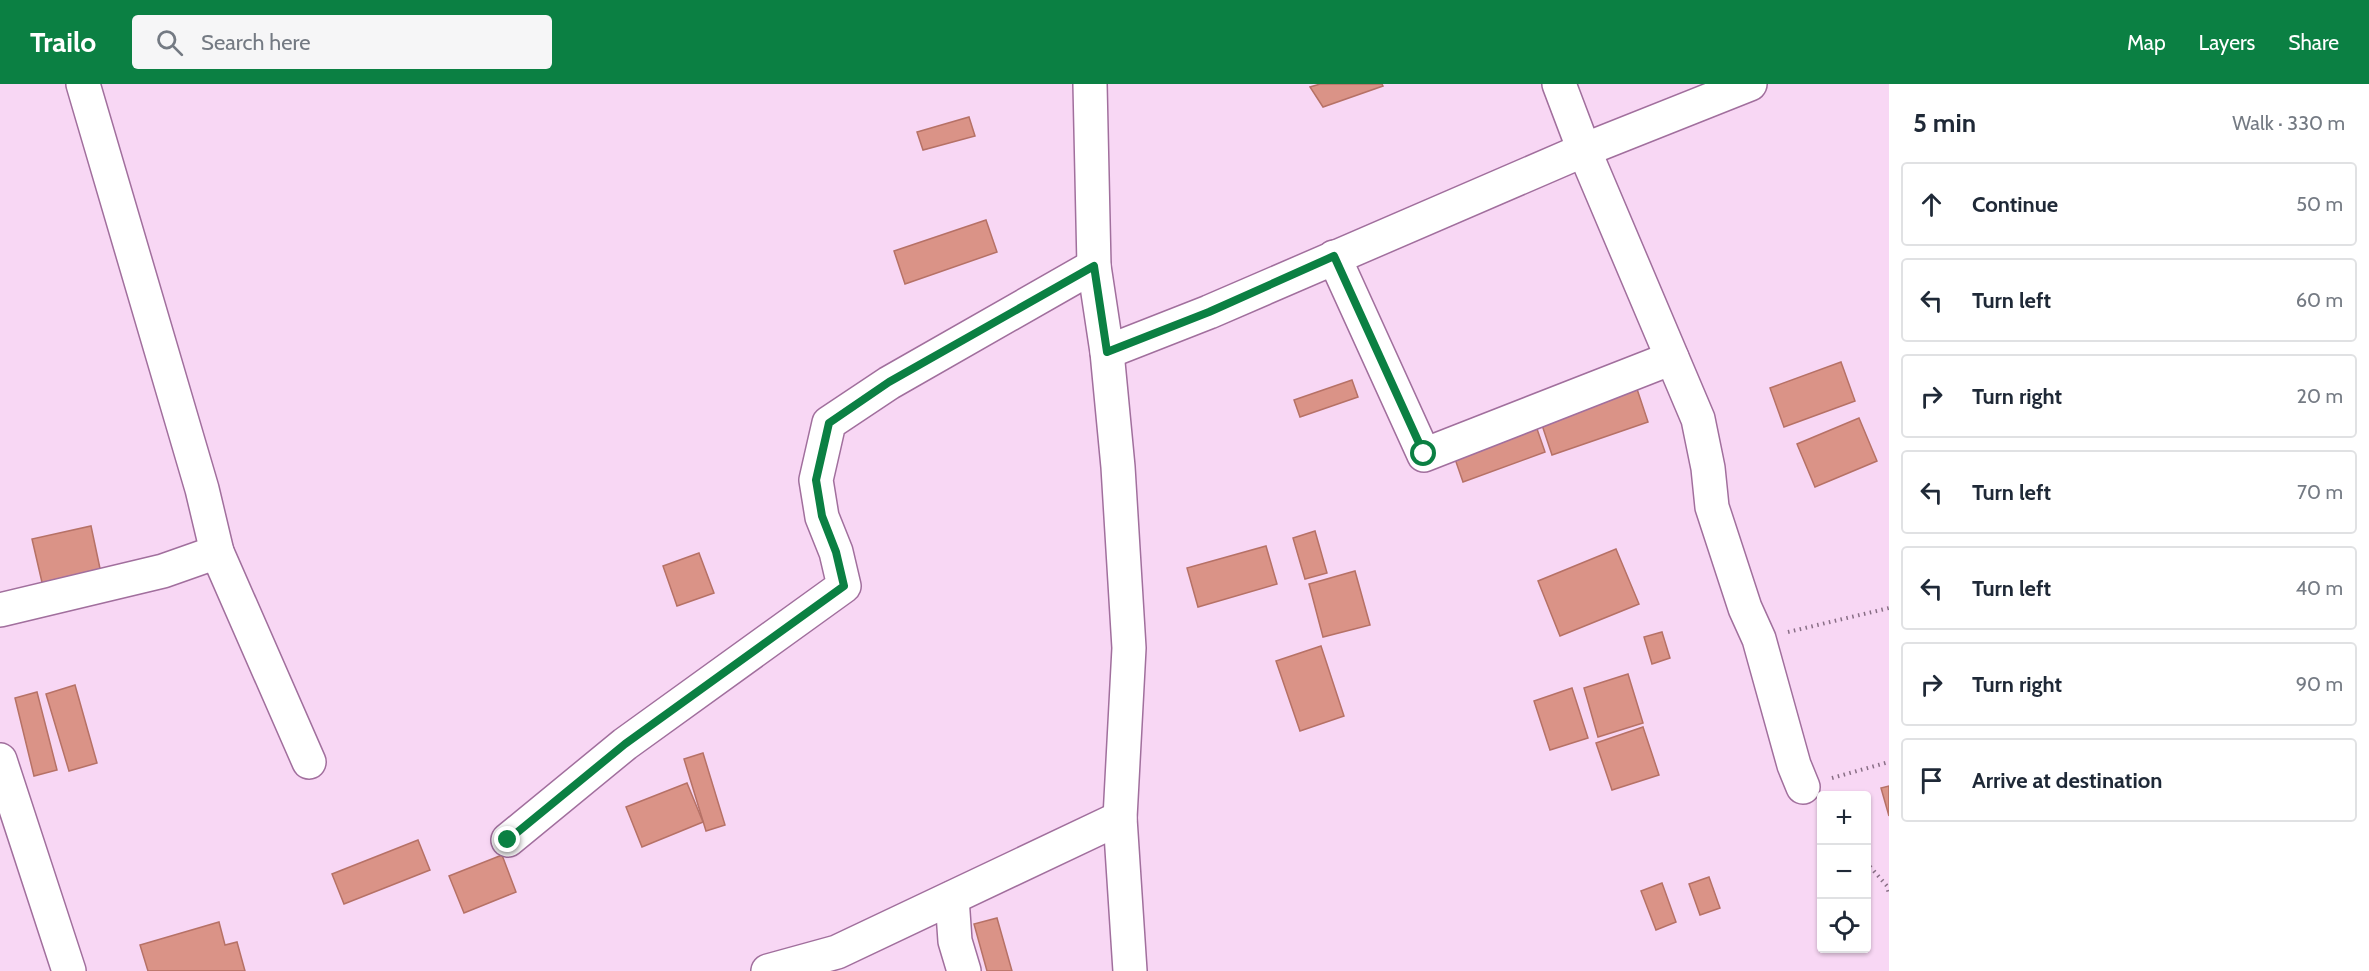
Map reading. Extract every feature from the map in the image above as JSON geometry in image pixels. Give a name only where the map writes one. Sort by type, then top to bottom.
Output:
[{"type":"street","points":[[83,84],[202,489],[217,552],[309,762]]},
{"type":"street","points":[[1090,84],[1094,266],[1107,352],[1118,467],[1129,648],[1120,818],[1130,971]]},
{"type":"street","points":[[1559,84],[1584,150],[1698,419],[1708,468],[1712,507],[1745,608],[1759,639],[1791,756],[1803,787]]},
{"type":"street","points":[[1107,352],[1209,312],[1334,256],[1584,150],[1750,84]]},
{"type":"street","points":[[1334,256],[1424,454],[1672,358]]},
{"type":"street","points":[[508,840],[625,744],[844,586],[836,552],[822,516],[816,480],[829,423],[889,382],[1094,266]]},
{"type":"street","points":[[0,610],[163,571],[217,552]]},
{"type":"street","points":[[0,760],[69,971]]},
{"type":"street","points":[[768,971],[837,952],[1120,818]]},
{"type":"street","points":[[952,898],[955,941],[964,971]]},
{"type":"path","points":[[1759,639],[1889,608]]},
{"type":"path","points":[[1803,787],[1889,762]]},
{"type":"path","points":[[1871,868],[1887,886],[1889,894]]},
{"type":"building","points":[[1320,84],[1382,84],[1383,86],[1323,107],[1310,87]]},
{"type":"building","points":[[969,117],[975,136],[923,150],[917,132]]},
{"type":"building","points":[[986,220],[997,252],[905,284],[894,251]]},
{"type":"building","points":[[1841,362],[1855,401],[1784,427],[1770,388]]},
{"type":"building","points":[[1352,380],[1358,397],[1300,417],[1294,400]]},
{"type":"building","points":[[1637,389],[1648,422],[1552,455],[1541,422]]},
{"type":"building","points":[[1859,418],[1877,461],[1815,487],[1797,444]]},
{"type":"building","points":[[1536,426],[1545,452],[1463,482],[1454,456]]},
{"type":"building","points":[[91,526],[102,578],[44,591],[32,539]]},
{"type":"building","points":[[1315,531],[1327,573],[1305,579],[1293,538]]},
{"type":"building","points":[[1266,546],[1277,584],[1198,607],[1187,568]]},
{"type":"building","points":[[1616,549],[1639,604],[1560,636],[1538,581]]},
{"type":"building","points":[[699,553],[714,593],[677,606],[663,566]]},
{"type":"building","points":[[1355,571],[1370,625],[1323,637],[1309,584]]},
{"type":"building","points":[[1662,632],[1670,658],[1652,664],[1644,637]]},
{"type":"building","points":[[1321,646],[1344,716],[1300,731],[1276,661]]},
{"type":"building","points":[[1628,674],[1643,723],[1598,737],[1584,688]]},
{"type":"building","points":[[75,685],[97,763],[69,771],[46,694]]},
{"type":"building","points":[[1572,688],[1588,738],[1550,750],[1534,701]]},
{"type":"building","points":[[37,692],[57,770],[34,776],[15,698]]},
{"type":"building","points":[[1643,727],[1659,775],[1612,790],[1596,743]]},
{"type":"building","points":[[703,753],[725,825],[706,831],[684,759]]},
{"type":"building","points":[[687,783],[703,822],[642,847],[626,807]]},
{"type":"building","points":[[1889,786],[1889,816],[1881,788]]},
{"type":"building","points":[[418,840],[430,870],[344,904],[332,874]]},
{"type":"building","points":[[502,855],[516,892],[464,913],[449,876]]},
{"type":"building","points":[[1709,877],[1720,908],[1700,915],[1689,884]]},
{"type":"building","points":[[1662,883],[1676,922],[1656,930],[1641,891]]},
{"type":"building","points":[[997,918],[1012,971],[987,971],[974,924]]},
{"type":"building","points":[[219,922],[225,945],[237,942],[245,971],[148,971],[140,945]]},
{"type":"route","points":[[508,840],[625,744],[844,586],[836,552],[822,516],[816,480],[829,423],[889,382],[1094,266],[1107,352],[1209,312],[1334,256],[1424,454]]}]
